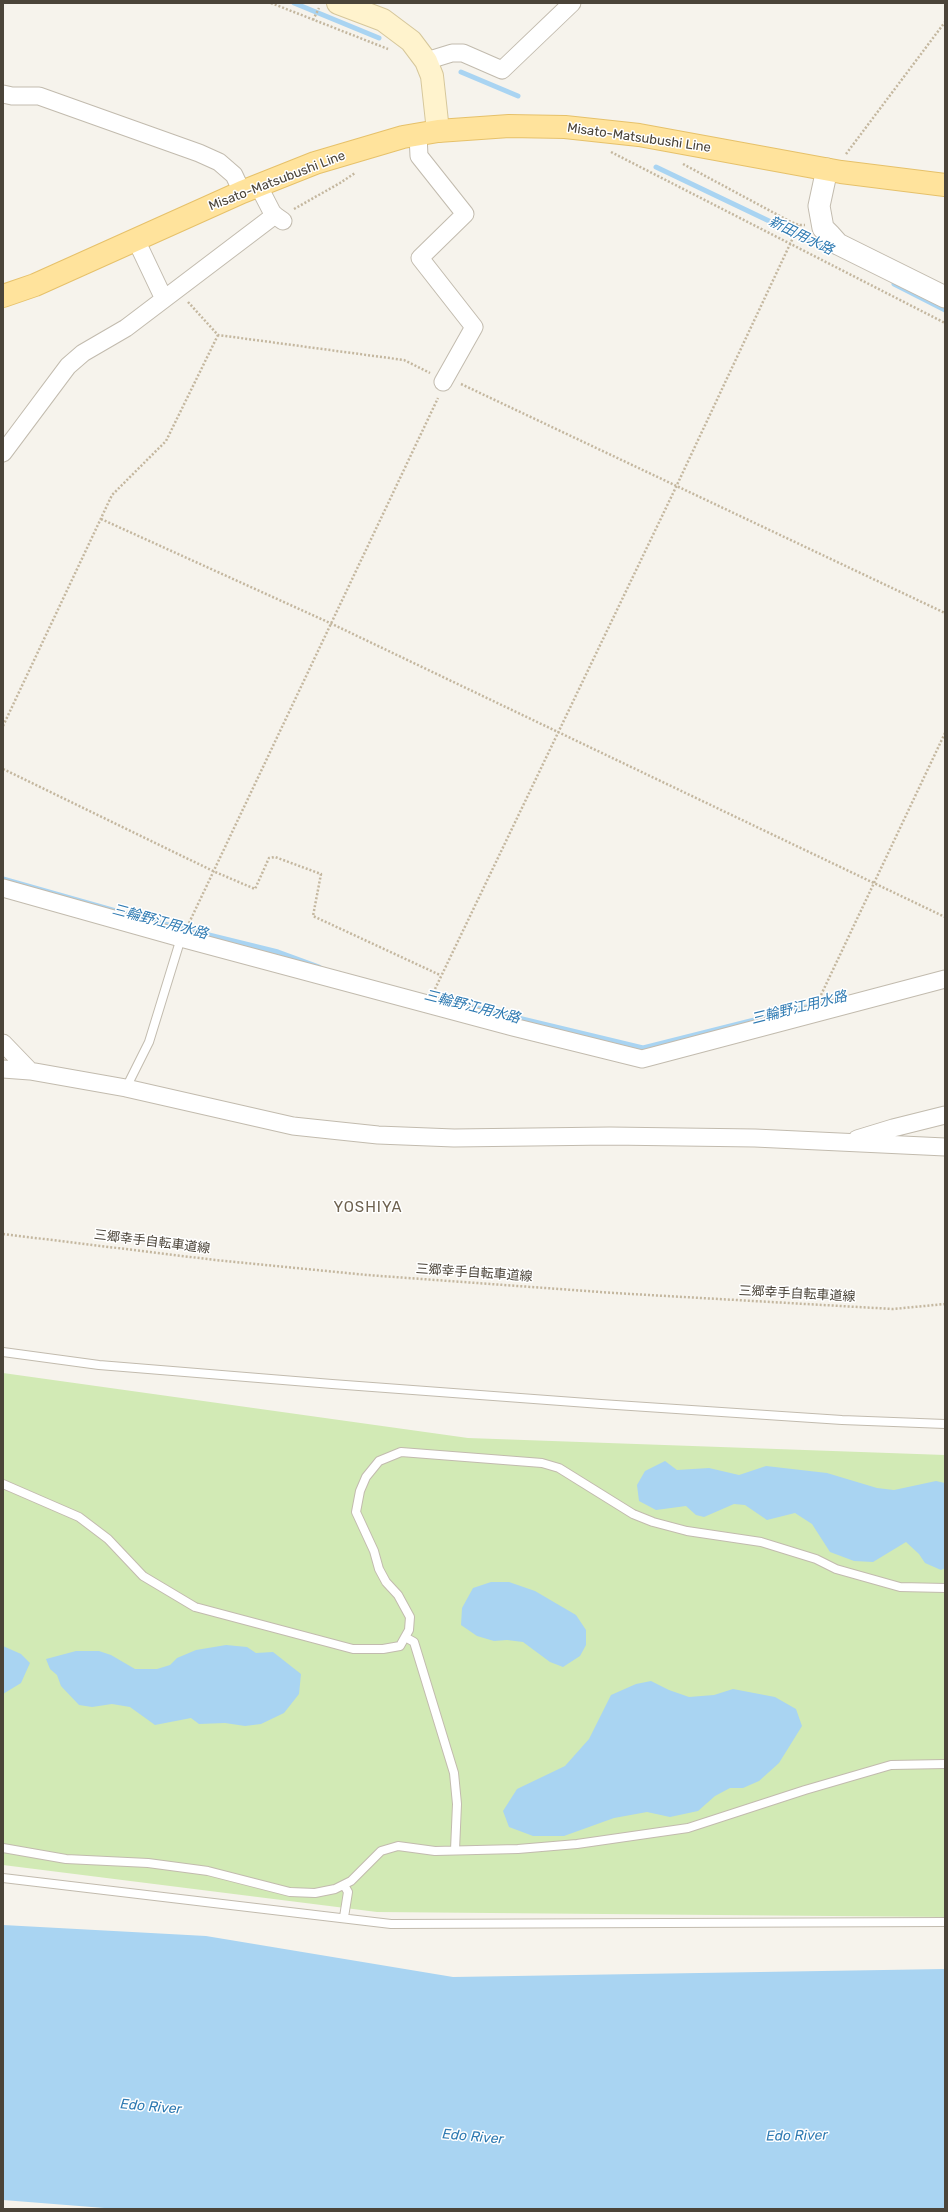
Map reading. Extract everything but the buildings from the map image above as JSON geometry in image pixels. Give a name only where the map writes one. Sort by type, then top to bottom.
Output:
[{"type":"main road","points":[[329,4],[383,20],[398,29],[411,41],[426,61],[432,76],[428,133]]},
{"type":"main road","name":"Misato-Matsubushi Line","points":[[3,296],[35,285],[250,189],[314,163],[364,148],[428,133],[509,126],[565,127],[639,135],[834,171],[945,185]]},
{"type":"street","points":[[426,61],[452,53],[463,53],[502,70],[572,3]]},
{"type":"street","points":[[3,94],[12,96],[39,96],[199,153],[219,162],[250,189],[279,218],[171,294],[126,328],[83,353],[68,366],[3,453]]},
{"type":"street","points":[[428,133],[419,156],[465,214],[420,258],[474,327],[444,380]]},
{"type":"street","points":[[834,171],[819,206],[823,228],[838,244],[945,297]]},
{"type":"street","points":[[136,240],[171,294]]},
{"type":"street","points":[[3,888],[182,938],[642,1059],[945,980]]},
{"type":"street","points":[[3,1043],[30,1071]]},
{"type":"street","points":[[3,1069],[30,1071],[126,1088],[293,1126],[378,1136],[454,1138],[610,1136],[756,1138],[945,1147]]},
{"type":"street","points":[[848,1142],[893,1128],[945,1115]]},
{"type":"lane","points":[[126,1088],[149,1042],[182,938]]},
{"type":"lane","points":[[3,1352],[99,1365],[324,1383],[601,1404],[842,1420],[945,1424]]},
{"type":"lane","points":[[3,1484],[79,1516],[108,1538],[143,1576],[195,1607],[353,1649],[383,1649],[400,1646],[409,1630],[410,1618],[398,1595],[386,1582],[379,1569],[374,1551],[356,1512],[360,1491],[366,1477],[380,1461],[401,1452],[542,1463],[559,1468],[634,1514],[653,1522],[687,1531],[761,1542],[816,1559],[836,1569],[900,1586],[945,1588]]},
{"type":"lane","points":[[406,1637],[414,1642],[454,1773],[457,1804],[455,1850]]},
{"type":"lane","points":[[3,1848],[66,1859],[148,1863],[208,1871],[290,1892],[315,1893],[335,1889],[344,1885],[351,1881],[380,1851],[398,1846],[434,1851],[518,1849],[578,1844],[688,1828],[805,1790],[891,1765],[945,1764]]},
{"type":"lane","points":[[3,1878],[391,1924],[945,1922]]},
{"type":"lane","points":[[344,1885],[348,1892],[344,1918]]},
{"type":"path","points":[[271,3],[394,52]]},
{"type":"path","points":[[313,20],[329,4]]},
{"type":"path","points":[[834,171],[945,22]]},
{"type":"path","points":[[279,218],[340,183],[363,167],[364,148]]},
{"type":"path","points":[[606,149],[945,323]]},
{"type":"path","points":[[681,162],[799,225],[822,223]]},
{"type":"path","points":[[429,1004],[440,975],[676,487],[799,225]]},
{"type":"path","points":[[171,294],[218,335],[404,360],[945,613]]},
{"type":"path","points":[[3,726],[112,495],[166,441],[218,335]]},
{"type":"path","points":[[182,938],[445,384],[444,380]]},
{"type":"path","points":[[101,519],[330,624],[945,917]]},
{"type":"path","points":[[811,1016],[945,733]]},
{"type":"path","points":[[3,769],[255,889],[269,858],[275,857],[321,874],[313,916],[440,975]]},
{"type":"path","name":"三郷幸手自転車道線","points":[[3,1234],[215,1260],[367,1274],[614,1293],[893,1309],[945,1304]]},
{"type":"green space","points":[[3,1373],[468,1438],[945,1455],[945,1917],[377,1912],[3,1865]]},
{"type":"water","points":[[665,1461],[677,1470],[709,1468],[739,1475],[766,1466],[827,1473],[877,1488],[894,1490],[936,1481],[945,1483],[945,1568],[941,1570],[925,1563],[919,1554],[906,1542],[873,1562],[854,1561],[830,1552],[812,1524],[795,1513],[767,1520],[745,1505],[734,1504],[704,1517],[696,1515],[686,1506],[656,1510],[639,1501],[637,1485],[645,1471]]},
{"type":"water","points":[[491,1582],[509,1582],[535,1591],[576,1615],[586,1630],[586,1645],[580,1656],[563,1667],[550,1662],[523,1642],[507,1640],[494,1641],[477,1636],[461,1625],[462,1608],[473,1588]]},
{"type":"water","points":[[226,1645],[247,1647],[256,1653],[273,1652],[301,1674],[299,1694],[284,1713],[261,1724],[245,1726],[225,1723],[199,1724],[191,1718],[155,1725],[130,1707],[112,1704],[92,1707],[79,1705],[61,1686],[57,1675],[50,1669],[46,1659],[76,1651],[99,1651],[111,1655],[135,1669],[157,1669],[170,1665],[177,1658],[196,1650]]},
{"type":"water","points":[[3,1646],[21,1654],[30,1663],[21,1683],[3,1694]]},
{"type":"water","points":[[651,1681],[669,1690],[689,1697],[714,1695],[733,1689],[775,1697],[796,1709],[802,1726],[779,1763],[759,1781],[743,1788],[730,1788],[715,1796],[698,1811],[670,1817],[647,1812],[614,1818],[564,1836],[533,1836],[509,1827],[503,1811],[517,1789],[565,1766],[589,1739],[611,1695],[636,1684]]},
{"type":"water","name":"Edo River","points":[[3,1925],[206,1936],[453,1977],[945,1969],[945,2209],[117,2209],[3,2200]]},
{"type":"waterway","name":"新田用水路","points":[[294,3],[379,38]]},
{"type":"waterway","name":"新田用水路","points":[[461,72],[518,96]]},
{"type":"waterway","name":"新田用水路","points":[[656,167],[834,252]]},
{"type":"waterway","name":"新田用水路","points":[[894,284],[945,310]]},
{"type":"waterway","name":"三輪野江用水路","points":[[3,879],[144,919],[278,952],[319,967]]},
{"type":"waterway","name":"三輪野江用水路","points":[[464,1005],[643,1048],[806,1007]]},
{"type":"district","name":"YOSHIYA","points":[[368,1208]]}]
